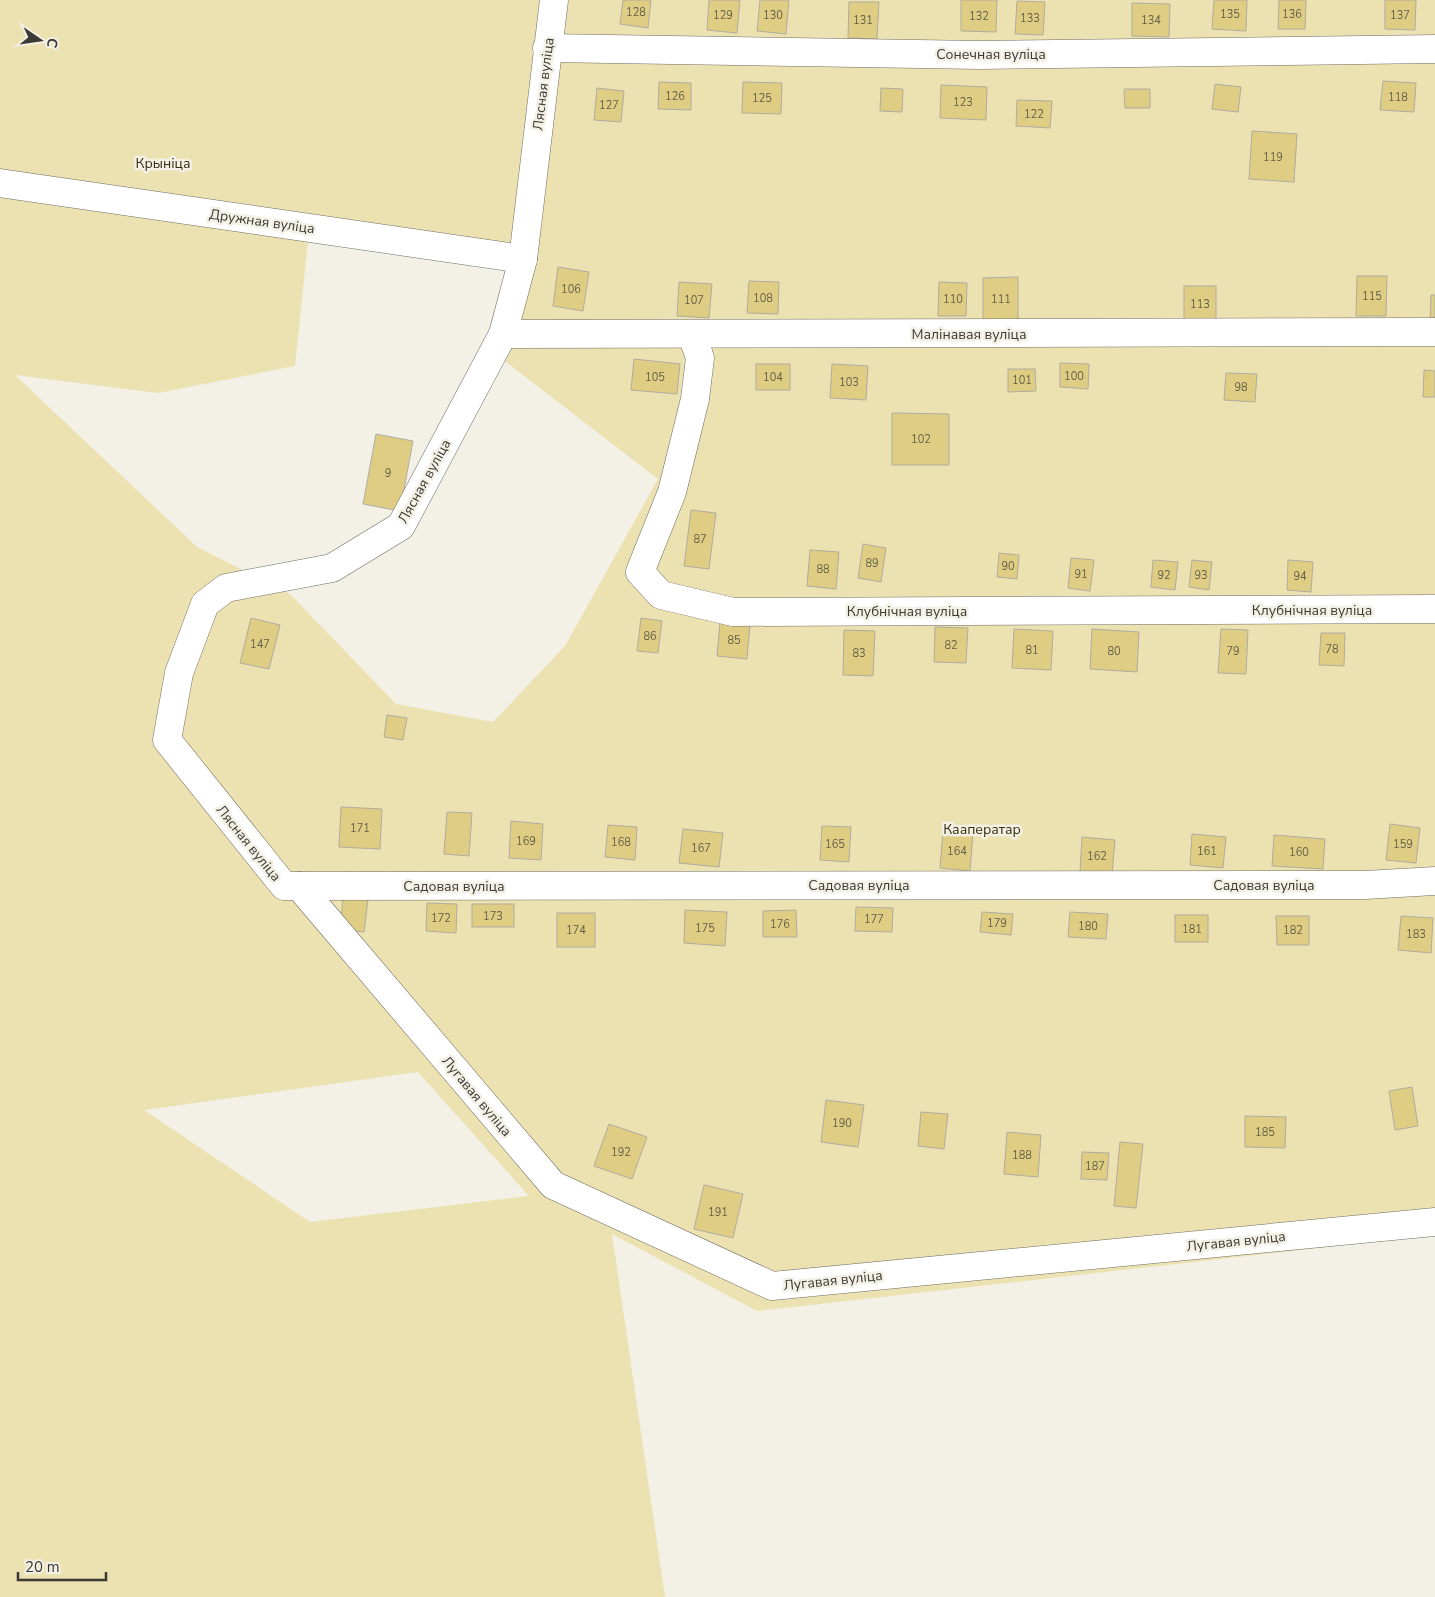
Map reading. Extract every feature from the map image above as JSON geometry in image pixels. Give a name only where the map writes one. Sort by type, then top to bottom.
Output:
[{"type":"street","name":"Лясная вуліца","points":[[292,886],[167,740],[179,673],[205,604],[226,588],[332,568],[401,526],[503,334],[523,259],[554,0]]},
{"type":"street","name":"Сонечная вуліца","points":[[548,48],[980,55],[1435,49]]},
{"type":"street","name":"Дружная вуліца","points":[[0,183],[523,259]]},
{"type":"street","name":"Малінавая вуліца","points":[[503,334],[1435,332]]},
{"type":"street","name":"Клубнічная вуліца","points":[[692,335],[700,358],[695,399],[672,492],[640,572],[661,596],[733,612],[1435,610]]},
{"type":"street","name":"Садовая вуліца","points":[[292,886],[1365,885],[1435,881]]},
{"type":"street","name":"Лугавая вуліца","points":[[292,886],[552,1186],[772,1286],[1435,1222]]},
{"type":"green space","name":"Кааператар","points":[[0,0],[1435,0],[1435,1235],[757,1311],[612,1234],[665,1597],[0,1597]],"holes":[[[308,241],[509,259],[484,345],[658,479],[565,646],[493,722],[396,704],[290,594],[197,547],[15,375],[158,393],[295,366]],[[418,1072],[529,1196],[310,1222],[144,1110]]]},
{"type":"building","points":[[623,0],[651,0],[648,28],[620,24]]},
{"type":"building","points":[[709,0],[740,0],[737,33],[707,30]]},
{"type":"building","points":[[760,0],[789,0],[786,34],[757,31]]},
{"type":"building","points":[[961,0],[997,0],[996,32],[961,31]]},
{"type":"building","points":[[1214,0],[1247,0],[1246,31],[1212,29]]},
{"type":"building","points":[[1279,0],[1306,0],[1305,29],[1278,29]]},
{"type":"building","points":[[1385,0],[1416,0],[1415,30],[1385,29]]},
{"type":"building","points":[[1017,1],[1045,2],[1043,35],[1015,34]]},
{"type":"building","points":[[849,2],[879,2],[877,39],[848,38]]},
{"type":"building","points":[[1132,3],[1170,4],[1169,37],[1132,36]]},
{"type":"building","points":[[1383,81],[1416,83],[1414,112],[1380,110]]},
{"type":"building","points":[[659,82],[691,83],[691,110],[658,109]]},
{"type":"building","points":[[743,82],[782,83],[781,114],[742,113]]},
{"type":"building","points":[[1215,84],[1241,87],[1238,112],[1212,109]]},
{"type":"building","points":[[941,85],[987,87],[986,120],[940,118]]},
{"type":"building","points":[[597,88],[624,91],[621,122],[594,120]]},
{"type":"building","points":[[881,88],[903,89],[902,112],[880,111]]},
{"type":"building","points":[[1124,89],[1150,89],[1150,108],[1125,108]]},
{"type":"building","points":[[1017,100],[1052,101],[1050,128],[1016,126]]},
{"type":"building","points":[[1252,131],[1297,134],[1294,182],[1249,179]]},
{"type":"building","points":[[558,267],[589,272],[583,311],[553,306]]},
{"type":"building","points":[[1357,276],[1387,276],[1386,316],[1356,316]]},
{"type":"building","points":[[1018,277],[1018,321],[983,321],[983,278]]},
{"type":"building","points":[[749,281],[779,282],[778,314],[747,313]]},
{"type":"building","points":[[679,282],[712,284],[709,318],[677,316]]},
{"type":"building","points":[[939,282],[967,283],[966,316],[938,316]]},
{"type":"building","points":[[1184,286],[1216,286],[1216,321],[1184,321]]},
{"type":"building","points":[[1431,295],[1435,295],[1435,322],[1430,322]]},
{"type":"building","points":[[634,359],[680,364],[677,394],[631,390]]},
{"type":"building","points":[[1060,363],[1089,364],[1088,389],[1060,387]]},
{"type":"building","points":[[756,364],[790,364],[790,390],[756,390]]},
{"type":"building","points":[[832,364],[868,366],[866,400],[830,398]]},
{"type":"building","points":[[1008,369],[1035,369],[1036,391],[1008,392]]},
{"type":"building","points":[[1424,370],[1435,371],[1435,397],[1423,397]]},
{"type":"building","points":[[1226,373],[1257,374],[1255,402],[1224,400]]},
{"type":"building","points":[[892,413],[949,414],[949,465],[892,465]]},
{"type":"building","points":[[376,434],[413,441],[400,511],[363,504]]},
{"type":"building","points":[[691,510],[716,513],[709,569],[684,566]]},
{"type":"building","points":[[863,544],[886,548],[881,582],[858,578]]},
{"type":"building","points":[[810,550],[839,552],[836,589],[807,586]]},
{"type":"building","points":[[999,553],[1019,555],[1017,579],[997,577]]},
{"type":"building","points":[[1071,558],[1094,560],[1090,591],[1068,588]]},
{"type":"building","points":[[1153,560],[1178,562],[1175,590],[1151,587]]},
{"type":"building","points":[[1192,560],[1212,562],[1209,590],[1189,587]]},
{"type":"building","points":[[1288,560],[1313,562],[1311,592],[1287,590]]},
{"type":"building","points":[[251,618],[280,625],[269,669],[240,663]]},
{"type":"building","points":[[641,618],[662,621],[658,653],[637,651]]},
{"type":"building","points":[[720,621],[750,624],[747,659],[717,656]]},
{"type":"building","points":[[935,627],[968,628],[966,663],[934,662]]},
{"type":"building","points":[[1014,629],[1053,631],[1051,670],[1012,668]]},
{"type":"building","points":[[1092,629],[1139,632],[1137,672],[1090,669]]},
{"type":"building","points":[[1221,629],[1248,630],[1246,674],[1218,673]]},
{"type":"building","points":[[844,630],[875,631],[873,676],[843,675]]},
{"type":"building","points":[[1321,633],[1345,633],[1344,666],[1319,665]]},
{"type":"building","points":[[387,715],[407,718],[403,740],[384,737]]},
{"type":"building","points":[[341,807],[382,809],[380,849],[339,847]]},
{"type":"building","points":[[447,812],[472,813],[469,856],[444,854]]},
{"type":"building","points":[[511,821],[543,824],[541,860],[509,858]]},
{"type":"building","points":[[1390,824],[1420,828],[1416,863],[1386,860]]},
{"type":"building","points":[[608,825],[637,827],[635,860],[605,857]]},
{"type":"building","points":[[822,826],[851,827],[849,862],[820,860]]},
{"type":"building","points":[[683,829],[723,833],[719,867],[679,863]]},
{"type":"building","points":[[943,831],[973,833],[970,871],[940,868]]},
{"type":"building","points":[[1192,834],[1226,837],[1223,868],[1190,865]]},
{"type":"building","points":[[1274,835],[1325,839],[1323,869],[1272,866]]},
{"type":"building","points":[[1082,837],[1115,840],[1112,875],[1080,872]]},
{"type":"building","points":[[343,897],[368,899],[364,932],[340,929]]},
{"type":"building","points":[[427,903],[457,904],[456,933],[426,931]]},
{"type":"building","points":[[472,904],[514,904],[514,927],[472,927]]},
{"type":"building","points":[[856,907],[893,908],[892,932],[855,931]]},
{"type":"building","points":[[685,910],[727,912],[725,946],[684,943]]},
{"type":"building","points":[[796,910],[797,937],[763,937],[763,911]]},
{"type":"building","points":[[982,912],[1013,914],[1011,935],[980,932]]},
{"type":"building","points":[[1070,912],[1108,914],[1106,939],[1068,937]]},
{"type":"building","points":[[557,913],[595,913],[595,947],[557,947]]},
{"type":"building","points":[[1175,915],[1208,915],[1208,942],[1175,942]]},
{"type":"building","points":[[1276,916],[1309,916],[1309,945],[1277,945]]},
{"type":"building","points":[[1401,916],[1433,918],[1431,953],[1398,950]]},
{"type":"building","points":[[1412,1087],[1418,1126],[1395,1130],[1389,1091]]},
{"type":"building","points":[[826,1100],[864,1105],[858,1147],[821,1142]]},
{"type":"building","points":[[921,1112],[948,1114],[944,1149],[918,1146]]},
{"type":"building","points":[[1245,1116],[1286,1117],[1285,1148],[1245,1147]]},
{"type":"building","points":[[609,1124],[647,1137],[632,1179],[594,1166]]},
{"type":"building","points":[[1007,1132],[1041,1135],[1038,1177],[1004,1174]]},
{"type":"building","points":[[1120,1142],[1143,1144],[1136,1208],[1114,1206]]},
{"type":"building","points":[[1082,1152],[1109,1153],[1107,1180],[1081,1179]]},
{"type":"building","points":[[704,1185],[743,1194],[733,1238],[694,1229]]},
{"type":"park label","name":"Крыніца","points":[[163,163]]}]
